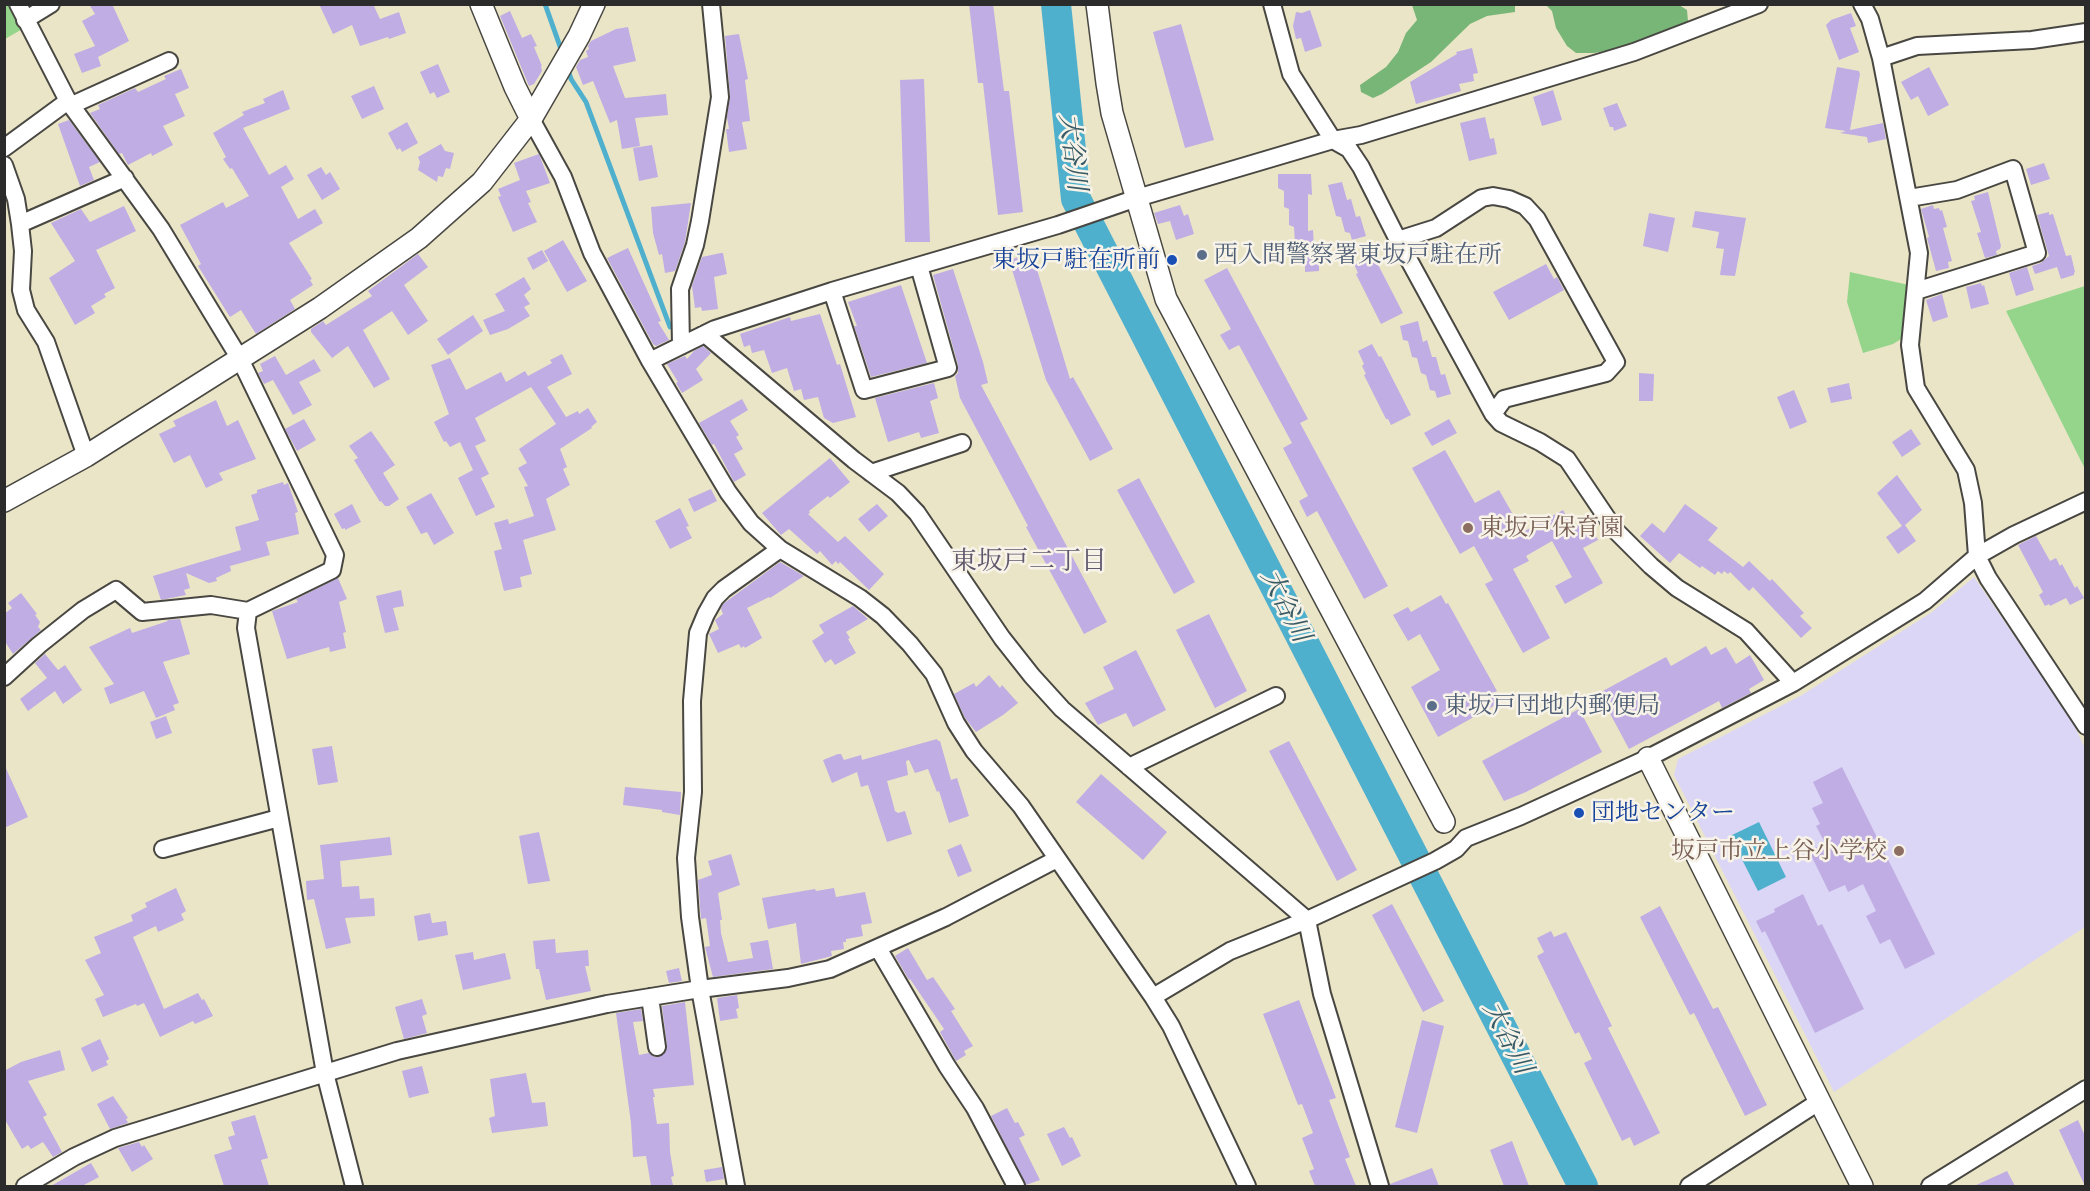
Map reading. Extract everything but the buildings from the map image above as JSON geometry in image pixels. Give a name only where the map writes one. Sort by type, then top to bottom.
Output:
[{"type":"street","points":[[4,678],[39,645],[83,610],[116,590],[142,612],[211,605],[248,611],[332,570],[335,555],[240,359],[178,254],[70,103],[21,12],[51,4]]},
{"type":"street","points":[[482,4],[515,87],[563,177],[592,253],[650,361],[728,492],[751,523],[780,549],[860,598],[883,616],[934,674],[956,723],[974,751],[1021,806],[1171,1026],[1246,1186]]},
{"type":"street","points":[[4,501],[86,456],[240,359],[320,308],[419,238],[482,182],[531,119],[579,36],[594,4]]},
{"type":"street","points":[[681,346],[680,288],[697,237],[720,97],[711,4]]},
{"type":"street","points":[[1097,4],[1110,103],[1173,317],[1340,623],[1444,822],[1455,833],[1466,838]]},
{"type":"street","points":[[1272,4],[1291,74],[1333,140],[1349,149],[1355,158],[1493,414],[1501,423],[1540,442],[1567,459],[1615,530],[1651,566],[1686,594],[1746,631],[1793,683]]},
{"type":"street","points":[[650,361],[715,329],[832,291],[1058,225],[1137,198],[1333,140],[1361,135],[1634,52],[1759,4]]},
{"type":"street","points":[[1862,4],[1870,19],[1881,58],[1919,253],[1910,345],[1916,388],[1966,470],[1973,503],[1977,556],[1988,578],[2085,726]]},
{"type":"street","points":[[1881,58],[1917,46],[2032,40],[2085,32]]},
{"type":"street","points":[[4,148],[70,103],[169,61]]},
{"type":"street","points":[[4,165],[16,199],[20,224],[23,252],[21,290],[26,310],[45,342],[86,456]]},
{"type":"street","points":[[1910,198],[1957,190],[2013,169],[2037,253],[1916,291]]},
{"type":"street","points":[[20,224],[125,178]]},
{"type":"street","points":[[1398,240],[1436,228],[1482,198],[1493,195],[1525,206],[1537,219],[1616,362],[1606,373],[1504,399],[1493,414]]},
{"type":"street","points":[[832,291],[864,390],[948,368],[919,266]]},
{"type":"street","points":[[705,334],[898,493],[917,513],[1002,638],[1062,709],[1307,920],[1322,994],[1380,1186]]},
{"type":"street","points":[[871,473],[962,442]]},
{"type":"street","points":[[1153,997],[1230,951],[1307,920],[1435,861],[1456,849],[1466,838],[1521,816],[1648,758],[1793,683],[1925,601],[1977,556],[2014,535],[2085,501]]},
{"type":"street","points":[[736,1186],[700,989],[690,917],[686,858],[693,792],[692,701],[698,633],[715,598],[780,549]]},
{"type":"street","points":[[248,611],[246,628],[324,1073],[354,1186]]},
{"type":"street","points":[[1129,767],[1276,696]]},
{"type":"street","points":[[1648,758],[1862,1186]]},
{"type":"street","points":[[163,849],[279,818]]},
{"type":"street","points":[[25,1186],[74,1157],[115,1138],[397,1051],[607,1004],[788,978],[830,969],[946,917],[1057,859]]},
{"type":"street","points":[[878,948],[947,1066],[975,1108],[1016,1186]]},
{"type":"street","points":[[650,997],[657,1047]]},
{"type":"street","points":[[1930,1186],[2085,1089]]},
{"type":"street","points":[[1689,1186],[1820,1101]]},
{"type":"shaded area","name":"坂戸市立上谷小学校","points":[[1974,577],[2070,717],[2085,748],[2085,927],[1834,1092],[1674,775],[1678,759],[1802,695],[1932,612]]},
{"type":"green space","points":[[5,5],[12,5],[24,28],[5,39]]},
{"type":"green space","points":[[1412,5],[1515,5],[1515,12],[1487,16],[1470,24],[1431,62],[1382,94],[1373,98],[1361,92],[1360,85],[1386,67],[1398,52],[1406,33],[1417,20]]},
{"type":"green space","points":[[1546,5],[1679,5],[1687,10],[1688,21],[1634,46],[1594,53],[1576,53],[1567,46],[1556,28],[1552,11]]},
{"type":"green space","points":[[1850,272],[1909,285],[1901,339],[1893,344],[1863,353],[1847,302]]},
{"type":"green space","points":[[2086,286],[2085,469],[2006,311]]},
{"type":"water","points":[[1759,822],[1786,877],[1758,891],[1730,836]]},
{"type":"waterway","points":[[545,4],[562,52]]},
{"type":"waterway","name":"大谷川","points":[[1056,4],[1076,199],[1583,1186]]},
{"type":"waterway","points":[[567,67],[571,79],[586,102],[670,327]]},
{"type":"place","name":"西入間警察署東坂戸駐在所","points":[[1202,255]]},
{"type":"place","name":"東坂戸駐在所前","points":[[1172,260]]},
{"type":"place","name":"東坂戸保育園","points":[[1468,528]]},
{"type":"place","name":"東坂戸団地内郵便局","points":[[1432,706]]},
{"type":"place","name":"団地センター","points":[[1579,813]]},
{"type":"place","name":"坂戸市立上谷小学校","points":[[1899,851]]},
{"type":"district","name":"東坂戸二丁目","points":[[1029,562]]}]
